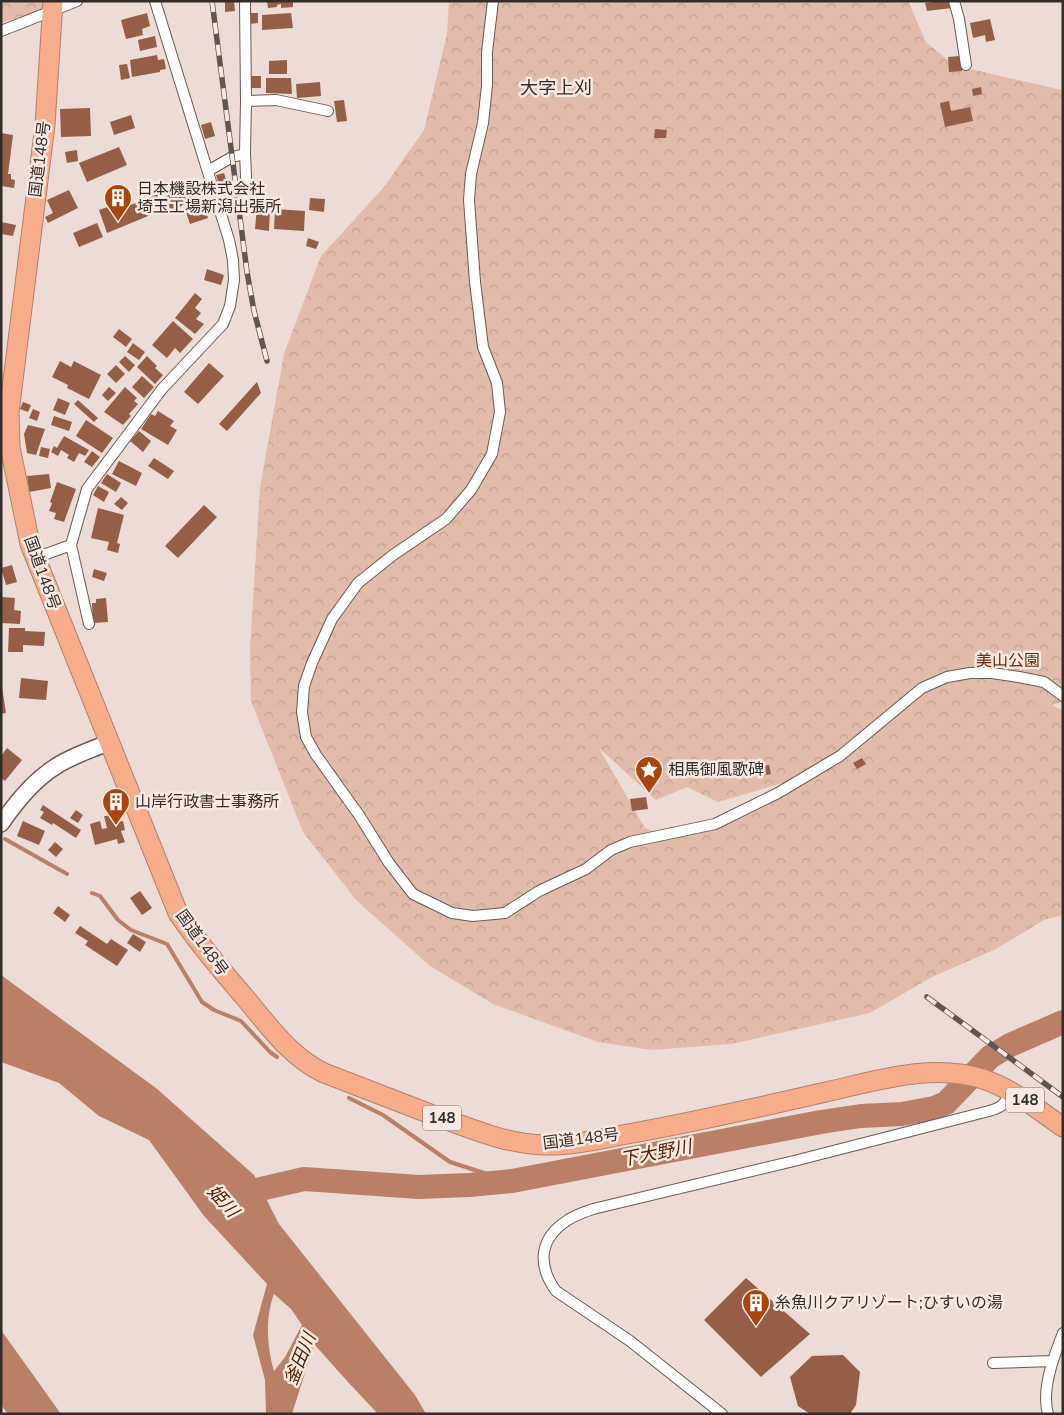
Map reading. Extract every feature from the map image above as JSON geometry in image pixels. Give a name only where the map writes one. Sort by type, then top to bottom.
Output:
[{"type":"highway","name":"国道148号","points":[[53,7],[45,125],[12,384],[6,446],[35,558],[178,913],[206,952],[282,1042],[303,1061],[324,1073],[490,1136],[519,1144],[546,1146],[570,1144],[702,1120],[911,1074],[930,1072],[959,1074],[984,1080],[1010,1092],[1063,1128]]},
{"type":"main road","points":[[1,824],[6,807],[37,781],[57,766],[109,742]]},
{"type":"street","points":[[1,31],[53,7],[77,1]]},
{"type":"street","points":[[89,624],[71,545],[87,489],[162,388],[223,324],[230,306],[234,280],[229,240],[155,1]]},
{"type":"street","points":[[245,1],[245,154],[247,201]]},
{"type":"street","points":[[493,1],[487,52],[487,85],[482,123],[471,174],[469,200],[475,282],[483,347],[496,383],[500,412],[492,454],[471,490],[446,519],[393,555],[358,583],[332,619],[304,686],[302,712],[306,737],[316,755],[359,815],[388,863],[413,894],[452,913],[473,916],[504,913],[539,891],[586,869],[612,850],[630,842],[715,824],[778,793],[840,756],[922,688],[947,677],[970,673],[992,673],[1019,677],[1044,682],[1063,696]]},
{"type":"street","points":[[954,1],[959,19],[966,65]]},
{"type":"street","points":[[246,101],[276,100],[328,111]]},
{"type":"street","points":[[208,171],[232,157],[245,154]]},
{"type":"street","points":[[35,558],[71,545]]},
{"type":"street","points":[[722,1414],[630,1341],[556,1291],[548,1280],[543,1265],[548,1240],[556,1229],[568,1219],[593,1209],[794,1161],[989,1111],[1005,1104],[1010,1092]]},
{"type":"street","points":[[1048,1414],[1046,1405],[1052,1361],[1063,1333]]},
{"type":"street","points":[[993,1363],[1052,1361]]},
{"type":"green space","points":[[1,1],[64,1],[1,23]]},
{"type":"green space","name":"美山公園","points":[[449,1],[908,1],[926,42],[953,65],[1062,90],[1063,702],[1052,705],[1063,711],[1063,915],[1044,920],[996,949],[932,977],[870,1013],[731,1044],[652,1050],[598,1042],[493,1004],[430,966],[357,901],[303,832],[251,701],[250,650],[260,487],[284,354],[321,256],[384,187],[424,130],[447,34]],"holes":[[[599,748],[656,800],[687,787],[718,802],[817,773],[751,813],[708,831],[669,837],[645,828]]]},
{"type":"water","points":[[1,975],[156,1088],[254,1175],[279,1224],[415,1395],[426,1414],[378,1414],[314,1344],[292,1414],[266,1414],[265,1380],[253,1335],[267,1284],[204,1216],[149,1140],[99,1116],[59,1083],[1,1062]],"holes":[[[274,1294],[291,1309],[302,1325],[285,1357],[274,1371],[268,1332],[269,1313]]]},
{"type":"water","points":[[1,1330],[61,1414],[8,1414],[1,1405]]},
{"type":"building","points":[[225,1],[234,1],[235,11],[225,12]]},
{"type":"building","points":[[267,1],[293,1],[293,7],[281,8],[281,4],[277,5],[277,7],[268,8]]},
{"type":"building","points":[[951,1],[952,8],[927,11],[925,3]]},
{"type":"building","points":[[147,13],[150,26],[142,29],[143,35],[126,39],[121,20]]},
{"type":"building","points":[[248,13],[258,13],[258,23],[249,24]]},
{"type":"building","points":[[291,13],[293,28],[262,30],[262,15]]},
{"type":"building","points":[[990,19],[995,40],[986,42],[985,35],[973,38],[970,23]]},
{"type":"building","points":[[155,36],[157,47],[140,51],[138,40]]},
{"type":"building","points":[[157,55],[158,60],[164,59],[166,69],[160,70],[160,72],[132,77],[130,60]]},
{"type":"building","points":[[960,56],[962,71],[949,72],[948,57]]},
{"type":"building","points":[[287,60],[287,74],[269,74],[269,61]]},
{"type":"building","points":[[127,64],[130,78],[121,80],[119,65]]},
{"type":"building","points":[[249,76],[261,76],[261,88],[249,88]]},
{"type":"building","points":[[266,78],[291,78],[292,94],[266,93]]},
{"type":"building","points":[[320,82],[321,96],[297,98],[296,84]]},
{"type":"building","points":[[981,87],[982,94],[973,96],[972,89]]},
{"type":"building","points":[[344,100],[347,121],[337,122],[334,101]]},
{"type":"building","points":[[949,101],[951,111],[970,107],[973,121],[945,127],[940,103]]},
{"type":"building","points":[[90,108],[91,136],[61,137],[60,109]]},
{"type":"building","points":[[131,115],[135,128],[114,135],[110,122]]},
{"type":"building","points":[[211,122],[215,136],[205,139],[201,125]]},
{"type":"building","points":[[655,129],[667,130],[666,138],[654,138]]},
{"type":"building","points":[[1,133],[13,135],[8,174],[11,174],[11,179],[15,180],[14,188],[1,186]]},
{"type":"building","points":[[119,147],[127,165],[87,182],[79,163]]},
{"type":"building","points":[[77,150],[78,161],[67,163],[65,152]]},
{"type":"building","points":[[224,173],[228,185],[220,188],[216,175]]},
{"type":"building","points":[[191,179],[200,192],[173,212],[163,199]]},
{"type":"building","points":[[69,190],[78,208],[48,223],[45,217],[53,213],[47,200]]},
{"type":"building","name":"日本機設株式会社 埼玉工場新潟出張所","points":[[158,194],[165,209],[107,233],[99,210],[121,202],[123,208]]},
{"type":"building","points":[[310,198],[325,199],[324,212],[309,210]]},
{"type":"building","points":[[204,206],[208,218],[190,224],[186,212]]},
{"type":"building","points":[[257,207],[270,208],[269,231],[255,229]]},
{"type":"building","points":[[275,209],[305,211],[304,231],[274,229]]},
{"type":"building","points":[[1,222],[16,225],[13,236],[1,234]]},
{"type":"building","points":[[97,223],[103,237],[79,247],[73,233]]},
{"type":"building","points":[[308,238],[319,242],[316,249],[306,246]]},
{"type":"building","points":[[207,269],[224,275],[221,285],[204,280]]},
{"type":"building","points":[[195,293],[202,299],[195,308],[201,313],[196,319],[204,324],[195,334],[175,318]]},
{"type":"building","points":[[173,321],[193,339],[180,353],[175,348],[167,358],[152,345]]},
{"type":"building","points":[[119,329],[132,339],[126,347],[113,337]]},
{"type":"building","points":[[133,343],[145,352],[139,360],[127,352]]},
{"type":"building","points":[[125,356],[135,365],[129,372],[119,362]]},
{"type":"building","points":[[147,356],[157,366],[155,368],[163,375],[155,384],[137,367]]},
{"type":"building","points":[[60,361],[71,367],[74,361],[101,375],[89,399],[67,388],[68,385],[52,377]]},
{"type":"building","points":[[209,363],[224,376],[198,404],[184,392]]},
{"type":"building","points":[[116,365],[125,374],[116,383],[107,374]]},
{"type":"building","points":[[142,376],[154,387],[144,398],[132,387]]},
{"type":"building","points":[[257,382],[261,393],[227,431],[219,424]]},
{"type":"building","points":[[109,387],[116,393],[108,401],[102,395]]},
{"type":"building","points":[[125,387],[137,398],[134,401],[138,404],[129,414],[131,416],[123,425],[104,412]]},
{"type":"building","points":[[58,398],[70,403],[65,415],[53,410]]},
{"type":"building","points":[[78,400],[98,418],[94,422],[74,404]]},
{"type":"building","points":[[23,402],[31,405],[28,412],[20,409]]},
{"type":"building","points":[[33,409],[40,412],[37,421],[29,418]]},
{"type":"building","points":[[158,411],[174,421],[170,426],[177,430],[168,445],[141,429],[151,414],[155,416]]},
{"type":"building","points":[[54,416],[72,422],[69,431],[51,425]]},
{"type":"building","points":[[86,420],[113,438],[102,453],[76,436]]},
{"type":"building","points":[[28,425],[45,429],[36,455],[27,453],[24,434]]},
{"type":"building","points":[[139,431],[151,441],[143,452],[130,441]]},
{"type":"building","points":[[64,436],[89,450],[85,456],[79,453],[74,462],[67,458],[69,455],[61,450],[58,456],[51,452],[54,446],[57,448]]},
{"type":"building","points":[[41,447],[50,449],[48,458],[39,456]]},
{"type":"building","points":[[92,451],[100,457],[92,467],[84,462]]},
{"type":"building","points":[[154,458],[174,471],[168,479],[148,466]]},
{"type":"building","points":[[119,461],[142,473],[136,486],[112,474]]},
{"type":"building","points":[[49,474],[51,488],[29,492],[27,476]]},
{"type":"building","points":[[107,474],[121,483],[116,492],[101,483]]},
{"type":"building","points":[[57,482],[76,489],[64,522],[54,519],[56,513],[49,511]]},
{"type":"building","points":[[98,486],[109,492],[104,502],[93,495]]},
{"type":"building","points":[[121,497],[128,503],[122,510],[114,504]]},
{"type":"building","points":[[204,505],[217,517],[178,558],[165,546]]},
{"type":"building","points":[[98,508],[124,515],[117,543],[120,544],[118,553],[107,550],[109,542],[91,538]]},
{"type":"building","points":[[12,565],[17,582],[6,585],[1,568]]},
{"type":"building","points":[[94,569],[107,573],[104,581],[92,577]]},
{"type":"building","points":[[2,597],[15,598],[14,610],[21,611],[20,624],[1,623]]},
{"type":"building","points":[[106,598],[108,622],[93,623],[92,603],[96,603],[96,599]]},
{"type":"building","points":[[9,628],[25,628],[25,631],[45,632],[44,646],[23,645],[23,652],[8,652]]},
{"type":"building","points":[[21,678],[48,681],[46,700],[19,698]]},
{"type":"building","points":[[1,681],[6,713],[1,714]]},
{"type":"building","points":[[7,748],[22,760],[5,781],[1,778],[1,756]]},
{"type":"building","points":[[862,758],[866,764],[857,769],[853,763]]},
{"type":"building","points":[[769,765],[771,774],[761,776],[759,767]]},
{"type":"building","points":[[646,797],[648,809],[632,811],[630,799]]},
{"type":"building","points":[[43,805],[81,830],[76,838],[53,823],[52,825],[40,818],[44,812],[40,810]]},
{"type":"building","name":"山岸行政書士事務所","points":[[114,806],[118,822],[123,821],[125,830],[121,831],[125,842],[118,844],[117,839],[95,845],[90,824],[100,821],[102,829],[107,828],[104,816],[108,816],[106,808]]},
{"type":"building","points":[[76,810],[83,815],[78,823],[70,818]]},
{"type":"building","points":[[23,821],[45,831],[39,845],[17,836]]},
{"type":"building","points":[[55,842],[63,849],[56,857],[48,850]]},
{"type":"building","points":[[140,891],[152,908],[142,915],[130,898]]},
{"type":"building","points":[[58,906],[70,915],[65,922],[53,913]]},
{"type":"building","points":[[80,926],[107,944],[111,939],[128,950],[117,966],[85,945],[88,941],[75,933]]},
{"type":"building","points":[[133,934],[146,942],[140,952],[127,943]]},
{"type":"building","name":"糸魚川クアリゾート;ひすいの湯","points":[[746,1278],[810,1334],[761,1377],[704,1320]]},
{"type":"building","points":[[843,1355],[860,1372],[856,1405],[850,1414],[810,1414],[798,1406],[790,1377],[812,1356]]},
{"type":"waterway","points":[[5,839],[67,874]]},
{"type":"waterway","points":[[92,893],[100,896],[118,920],[131,930],[167,944],[202,1002],[214,1010],[241,1021],[277,1057]]},
{"type":"waterway","name":"下大野川","points":[[230,1196],[304,1179],[419,1187],[512,1181],[821,1122],[861,1116],[902,1114],[934,1108],[946,1103],[990,1057],[1010,1045],[1063,1022]]},
{"type":"waterway","points":[[349,1098],[383,1115],[450,1162],[509,1181]]},
{"type":"railway","points":[[212,1],[247,272],[254,311],[267,361]]},
{"type":"railway","points":[[927,997],[1063,1097]]},
{"type":"place","name":"日本機設株式会社 埼玉工場新潟出張所","points":[[118,222]]},
{"type":"place","name":"相馬御風歌碑","points":[[649,794]]},
{"type":"place","name":"山岸行政書士事務所","points":[[116,826]]},
{"type":"place","name":"糸魚川クアリゾート;ひすいの湯","points":[[756,1327]]},
{"type":"district","name":"大字上刈","points":[[556,88]]},
{"type":"water label","name":"姫川","points":[[223,1201]]},
{"type":"water label","name":"釜田川","points":[[300,1359]]}]
